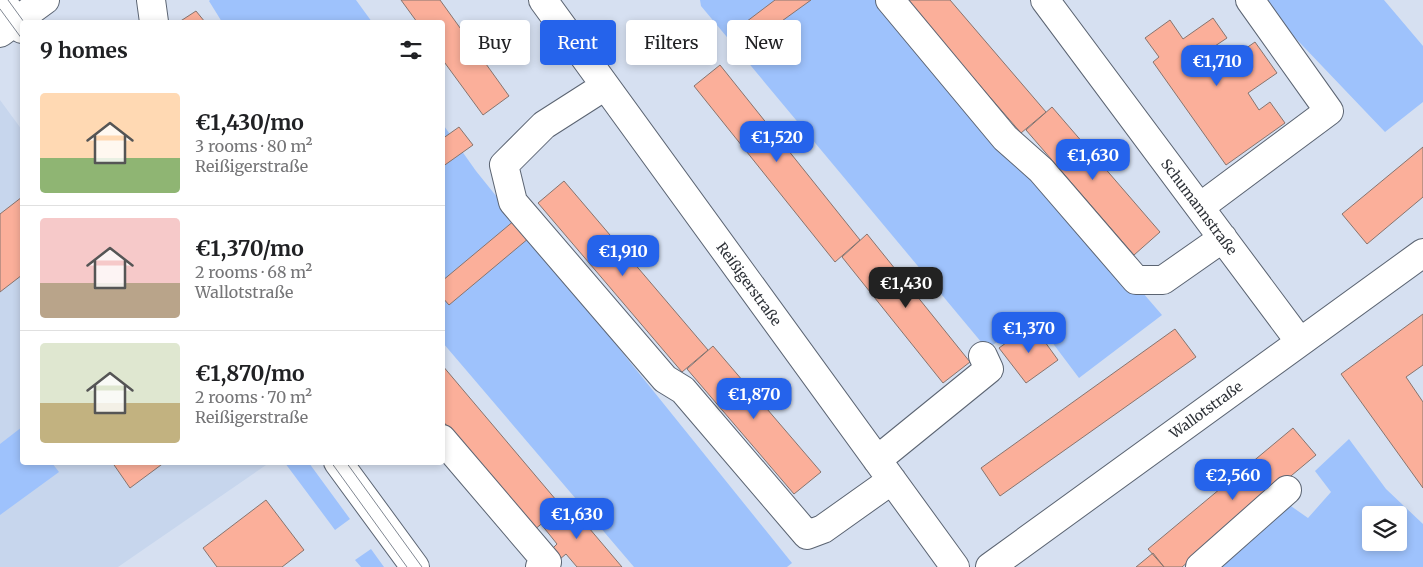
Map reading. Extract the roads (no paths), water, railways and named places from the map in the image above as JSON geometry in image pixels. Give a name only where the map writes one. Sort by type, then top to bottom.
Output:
[{"type":"street","points":[[10,21],[45,0]]},
{"type":"street","points":[[151,0],[154,20]]},
{"type":"street","name":"Reißigerstraße","points":[[543,0],[955,567]]},
{"type":"street","points":[[890,0],[1005,138],[1041,170],[1136,280],[1163,280],[1223,238]]},
{"type":"street","name":"Schumannstraße","points":[[1046,0],[1300,342]]},
{"type":"street","points":[[1200,207],[1329,111],[1250,0]]},
{"type":"street","points":[[606,86],[544,125],[504,165],[513,202],[665,379],[683,390],[807,536],[823,529],[989,369],[983,356]]},
{"type":"street","name":"Wallotstraße","points":[[990,567],[1423,253]]},
{"type":"street","points":[[445,444],[546,562],[540,567]]},
{"type":"street","points":[[340,465],[415,567]]},
{"type":"street","points":[[1200,567],[1287,490]]},
{"type":"tram line","points":[[8,0],[23,20]]},
{"type":"tram line","points":[[0,9],[20,36]]},
{"type":"tram line","points":[[333,465],[407,567]]},
{"type":"tram line","points":[[348,465],[422,567]]}]
